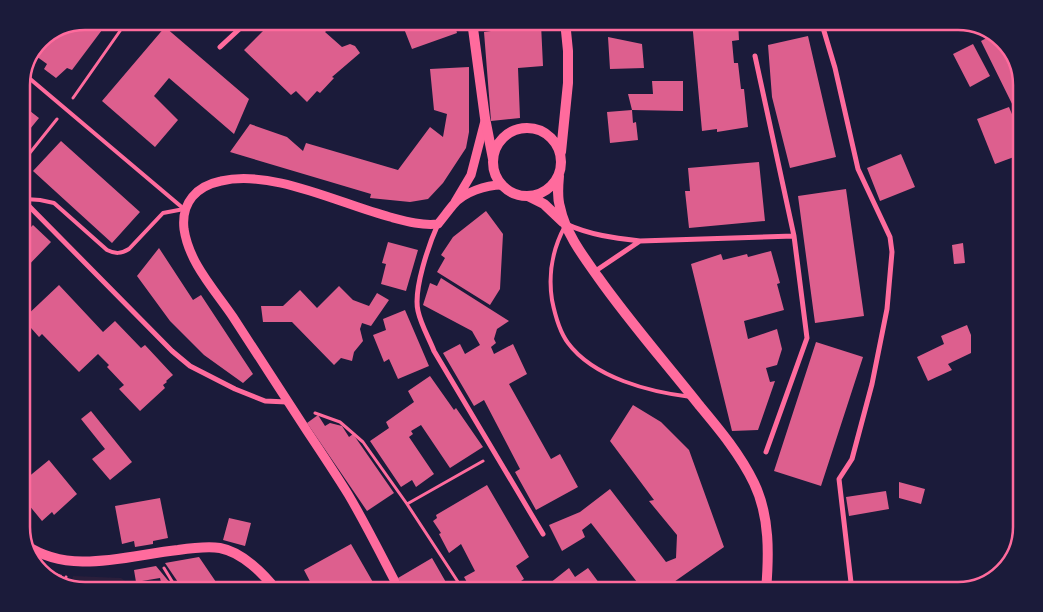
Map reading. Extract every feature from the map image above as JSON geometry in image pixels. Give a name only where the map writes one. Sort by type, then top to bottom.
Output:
[{"type":"main road","points":[[473,30],[485,118],[496,175],[502,185],[511,192],[528,196],[544,204],[566,224]]},
{"type":"main road","points":[[566,30],[568,83],[559,176],[560,208],[566,224],[594,272],[727,439],[754,483],[767,534],[769,562],[767,582]]},
{"type":"main road","points":[[493,161],[496,148],[503,138],[511,132],[520,129],[531,128],[542,131],[551,137],[561,153]]},
{"type":"main road","points":[[528,196],[547,190],[559,176]]},
{"type":"main road","points":[[35,550],[50,557],[69,561],[96,561],[201,547],[221,548],[258,569],[269,582]]},
{"type":"street","points":[[220,48],[239,30]]},
{"type":"street","points":[[824,30],[835,68],[858,168],[890,237],[892,252],[887,309],[872,384],[852,459],[839,479],[851,582]]},
{"type":"street","points":[[755,56],[794,236],[807,338],[766,452]]},
{"type":"street","points":[[485,118],[471,175],[454,203],[438,224],[432,237],[419,284],[418,311],[434,351],[543,534]]},
{"type":"street","points":[[395,582],[348,494],[231,315],[198,268],[190,251],[184,230],[184,209],[195,194],[209,185],[222,181],[256,179],[294,187],[396,219],[429,225],[438,224]]},
{"type":"street","points":[[454,203],[476,190],[493,185],[502,185]]},
{"type":"street","points":[[30,205],[190,366],[234,389],[265,400],[288,402]]},
{"type":"street","points":[[566,224],[584,232],[640,241],[794,236]]},
{"type":"street","points":[[594,272],[640,241]]},
{"type":"lane","points":[[30,79],[184,209]]},
{"type":"lane","points":[[30,199],[54,203],[107,250],[114,253],[123,253],[129,249],[163,213],[184,209]]},
{"type":"lane","points":[[566,224],[554,250],[551,280],[557,321],[567,342],[582,358],[604,372],[635,385],[664,394],[694,398]]},
{"type":"path","points":[[30,153],[65,109],[121,30]]},
{"type":"path","points":[[310,411],[340,422],[363,442],[408,504],[458,582]]},
{"type":"path","points":[[408,504],[496,453]]},
{"type":"path","points":[[157,552],[157,558],[172,582]]},
{"type":"shaded area","points":[[73,576],[121,578],[127,582],[78,582],[72,580]]},
{"type":"building","points":[[78,30],[102,30],[72,70],[67,68],[56,78],[44,69],[47,64],[38,57],[41,52],[58,37]]},
{"type":"building","points":[[162,30],[168,30],[249,99],[234,134],[169,78],[154,96],[178,120],[155,147],[102,101]]},
{"type":"building","points":[[264,30],[327,30],[325,32],[342,47],[350,44],[355,46],[360,53],[332,77],[334,78],[320,93],[317,91],[307,102],[296,91],[291,95],[244,50]]},
{"type":"building","points":[[405,30],[456,30],[457,33],[412,49]]},
{"type":"building","points":[[498,30],[541,30],[543,66],[518,68],[520,118],[491,121],[484,32]]},
{"type":"building","points":[[693,30],[738,30],[739,40],[732,41],[734,63],[738,63],[741,89],[744,89],[748,127],[717,132],[717,129],[702,131]]},
{"type":"building","points":[[808,36],[836,157],[790,168],[772,97],[768,45]]},
{"type":"building","points":[[608,37],[642,44],[644,68],[610,69]]},
{"type":"building","points":[[987,38],[991,41],[1002,52],[1009,64],[1013,82],[1013,106],[981,41]]},
{"type":"building","points":[[973,44],[990,76],[970,87],[953,54]]},
{"type":"building","points":[[469,67],[469,132],[466,148],[443,183],[428,199],[410,202],[370,198],[371,194],[230,152],[250,124],[287,137],[303,151],[306,143],[398,170],[430,127],[443,137],[447,114],[434,110],[430,69]]},
{"type":"building","points":[[652,81],[683,81],[683,111],[632,110],[628,94],[653,94]]},
{"type":"building","points":[[1009,107],[1013,117],[1013,157],[995,164],[977,119]]},
{"type":"building","points":[[632,110],[633,123],[636,122],[638,140],[610,143],[607,112]]},
{"type":"building","points":[[30,111],[39,118],[30,129]]},
{"type":"building","points":[[61,141],[140,212],[112,243],[33,171]]},
{"type":"building","points":[[901,154],[915,187],[880,201],[867,168]]},
{"type":"building","points":[[759,162],[765,221],[689,228],[685,191],[690,191],[688,168]]},
{"type":"building","points":[[846,189],[864,316],[815,323],[798,196]]},
{"type":"building","points":[[486,211],[503,234],[500,289],[490,305],[437,272],[445,258],[441,255],[453,237]]},
{"type":"building","points":[[33,225],[51,242],[30,264],[30,228]]},
{"type":"building","points":[[388,242],[418,250],[406,291],[381,284],[386,264],[382,263]]},
{"type":"building","points":[[963,243],[965,263],[954,264],[952,245]]},
{"type":"building","points":[[159,248],[193,300],[201,295],[253,374],[243,383],[204,355],[170,321],[137,276]]},
{"type":"building","points":[[771,251],[780,283],[777,284],[784,310],[744,321],[748,339],[777,329],[782,349],[777,365],[766,368],[770,382],[775,381],[758,430],[732,431],[691,264],[721,254],[723,260],[747,254],[748,257]]},
{"type":"building","points":[[441,278],[509,321],[497,329],[494,339],[496,343],[491,347],[494,354],[513,344],[527,374],[509,384],[551,459],[560,454],[578,487],[536,510],[515,472],[520,469],[484,400],[474,406],[443,353],[460,344],[465,354],[480,345],[472,331],[423,305],[430,283],[437,286]]},
{"type":"building","points":[[59,285],[103,332],[115,321],[141,348],[145,345],[173,375],[163,385],[165,388],[140,411],[119,389],[124,385],[98,354],[79,372],[42,334],[39,337],[30,327],[30,312]]},
{"type":"building","points":[[339,286],[353,300],[369,306],[377,293],[389,300],[371,326],[362,323],[360,329],[363,341],[354,352],[352,361],[341,358],[334,365],[292,322],[263,322],[261,306],[283,306],[300,290],[317,308]]},
{"type":"building","points":[[405,310],[429,366],[398,379],[389,359],[384,362],[373,335],[386,330],[383,319]]},
{"type":"building","points":[[967,325],[971,335],[971,353],[948,364],[952,370],[928,381],[917,357],[944,344],[941,336]]},
{"type":"building","points":[[816,342],[863,357],[821,486],[774,471]]},
{"type":"building","points":[[430,376],[454,410],[456,408],[483,447],[450,468],[421,425],[411,431],[413,434],[409,437],[434,474],[416,487],[412,480],[401,487],[370,441],[389,428],[386,422],[414,402],[408,391]]},
{"type":"building","points":[[633,405],[661,422],[689,450],[724,547],[674,582],[637,582],[591,523],[582,530],[585,537],[562,551],[549,525],[580,512],[610,489],[666,562],[676,558],[677,535],[649,501],[654,500],[610,441]]},
{"type":"building","points":[[91,411],[132,462],[110,480],[92,459],[105,449],[81,419]]},
{"type":"building","points":[[318,415],[325,426],[330,423],[342,426],[349,437],[353,434],[394,493],[367,511],[307,423]]},
{"type":"building","points":[[49,460],[77,494],[54,515],[52,512],[42,521],[30,506],[30,476]]},
{"type":"building","points":[[899,482],[925,489],[921,504],[899,498]]},
{"type":"building","points":[[487,485],[529,557],[516,566],[524,579],[520,582],[467,582],[464,577],[475,571],[461,544],[449,553],[439,534],[441,533],[433,521],[437,518],[436,515]]},
{"type":"building","points":[[886,491],[889,509],[849,516],[846,497]]},
{"type":"building","points":[[160,498],[168,538],[153,541],[153,544],[135,547],[134,541],[122,544],[115,506]]},
{"type":"building","points":[[229,518],[251,523],[245,546],[223,540]]},
{"type":"building","points":[[351,544],[373,582],[310,582],[304,570]]},
{"type":"building","points":[[199,557],[216,582],[178,582],[165,563]]},
{"type":"building","points":[[432,558],[446,582],[400,582],[398,578]]},
{"type":"building","points":[[156,566],[169,582],[161,582],[160,578],[136,582],[134,570]]},
{"type":"building","points":[[569,568],[575,577],[588,568],[598,582],[551,582]]}]
